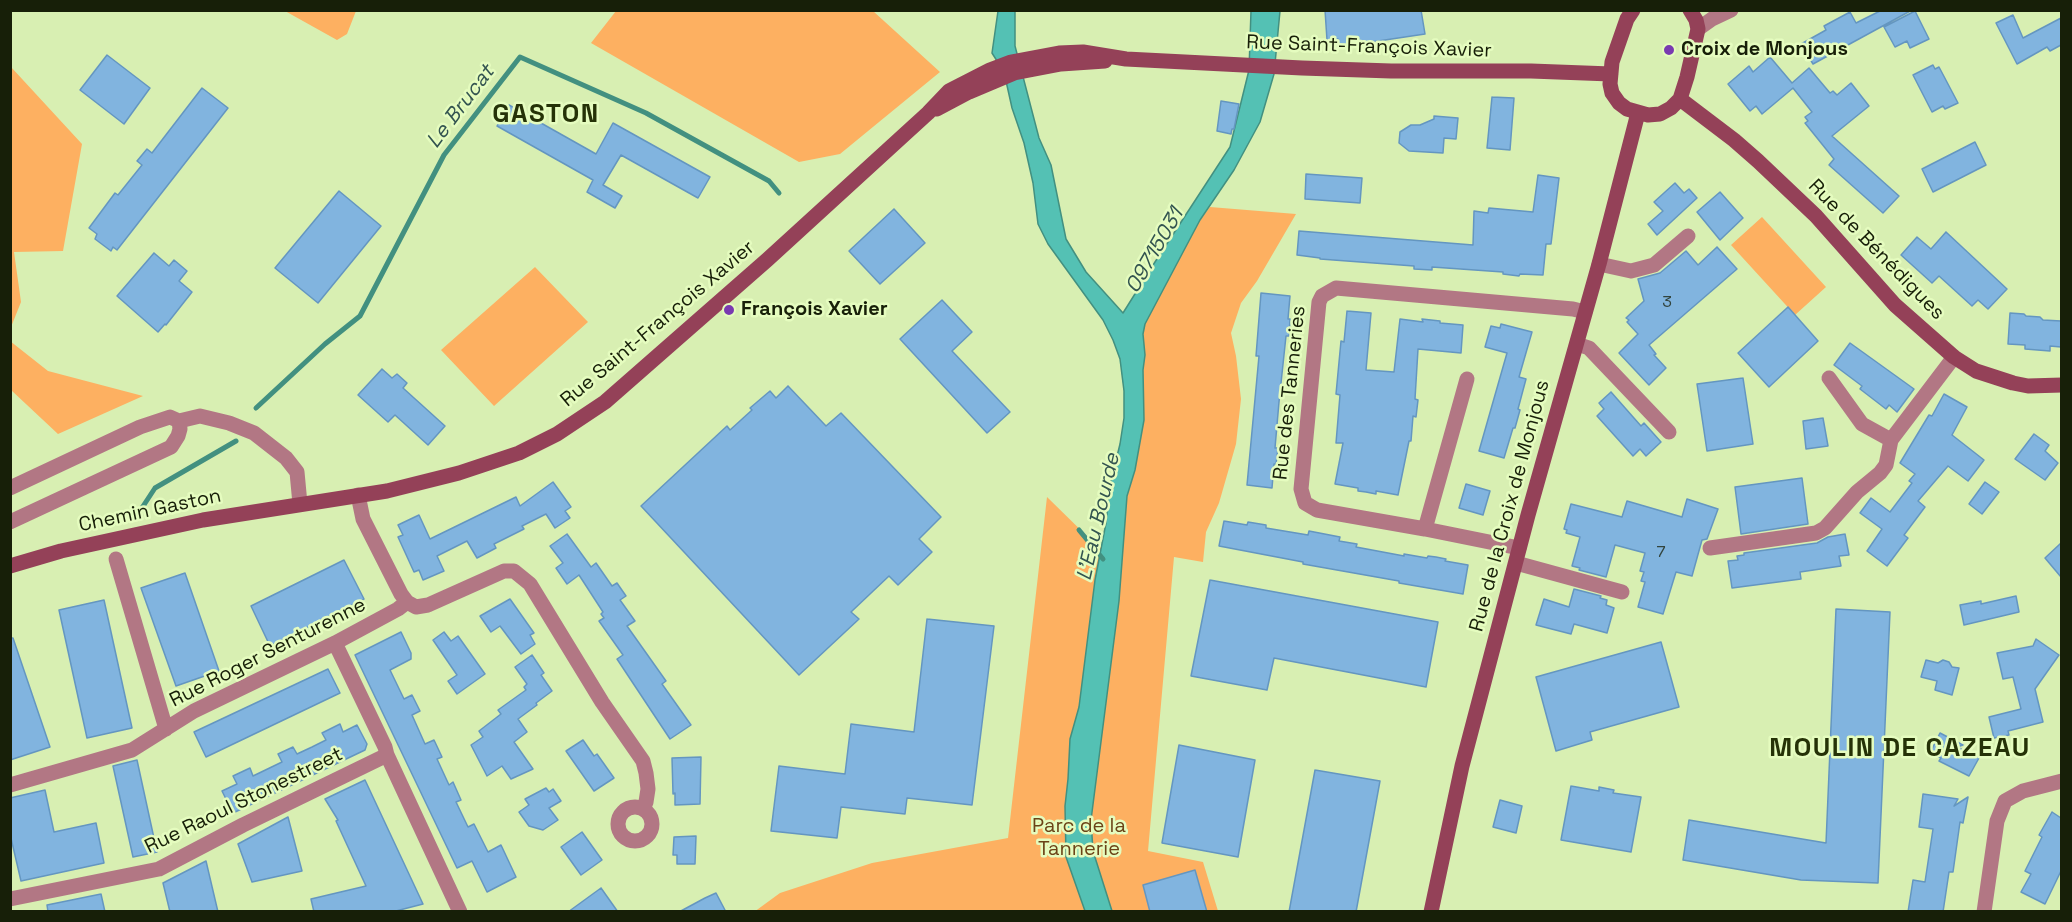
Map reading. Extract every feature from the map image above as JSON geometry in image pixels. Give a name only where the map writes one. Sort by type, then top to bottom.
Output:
[{"type":"street","points":[[1633,10],[1620,38],[1610,84],[1612,93],[1627,109],[1648,115],[1660,114],[1680,99],[1688,77],[1698,29],[1690,10]]},
{"type":"street","points":[[1698,29],[1731,10]]},
{"type":"street","name":"Rue Saint-François Xavier","points":[[300,504],[387,491],[459,473],[519,453],[557,434],[605,402],[734,290],[928,113],[949,91],[992,75],[1011,62],[1036,63],[1083,52],[1126,59],[1302,68],[1611,74]]},
{"type":"street","name":"Rue de Bénédigues","points":[[1680,99],[1727,134],[1758,161],[1816,216],[1895,305],[1954,357],[1976,371],[2013,383],[2028,386],[2061,385]]},
{"type":"street","name":"Rue de la Croix de Monjous","points":[[1431,912],[1462,766],[1638,113]]},
{"type":"street","points":[[1599,264],[1631,272],[1654,265],[1688,236]]},
{"type":"street","name":"Rue des Tanneries","points":[[1585,312],[1336,288],[1322,296],[1319,302],[1302,496],[1305,503],[1317,510],[1425,529],[1517,556],[1622,592]]},
{"type":"street","points":[[1577,344],[1589,348],[1669,432]]},
{"type":"street","points":[[1710,548],[1816,533],[1825,528],[1857,492],[1880,473],[1886,465],[1891,440],[1954,357]]},
{"type":"street","points":[[1829,378],[1862,424],[1891,440]]},
{"type":"street","points":[[1425,529],[1467,379]]},
{"type":"street","points":[[10,488],[140,427],[170,417],[179,421],[200,416],[229,423],[254,433],[286,458],[297,472],[300,504]]},
{"type":"street","points":[[10,522],[171,447],[178,436],[179,421]]},
{"type":"street","points":[[358,495],[363,519],[407,602],[416,607],[428,605],[504,572],[514,571],[530,584],[602,702],[643,761],[648,789],[643,809]]},
{"type":"street","name":"Chemin Gaston","points":[[10,566],[111,539],[203,520],[300,504]]},
{"type":"street","points":[[116,559],[166,729]]},
{"type":"street","name":"Rue Roger Senturenne","points":[[10,785],[132,750],[194,711],[335,643],[407,602]]},
{"type":"street","points":[[335,643],[460,912]]},
{"type":"street","name":"Rue Raoul Stonestreet","points":[[10,899],[159,869],[387,755]]},
{"type":"street","points":[[1984,912],[1997,821],[2005,801],[2023,790],[2061,781]]},
{"type":"green space","points":[[356,10],[347,34],[337,40],[285,11]]},
{"type":"green space","points":[[616,11],[873,11],[940,72],[840,154],[799,162],[591,43]]},
{"type":"green space","points":[[11,67],[82,144],[63,251],[14,252],[21,302],[11,327]]},
{"type":"green space","name":"Parc de la Tannerie","points":[[1210,207],[1296,214],[1257,281],[1241,303],[1231,333],[1241,399],[1236,444],[1219,503],[1206,532],[1203,562],[1174,557],[1148,851],[1203,862],[1218,911],[754,912],[780,893],[872,863],[1008,838],[1047,497],[1097,546],[1123,548],[1127,496],[1135,470],[1144,420],[1143,334],[1145,324],[1200,220]]},
{"type":"green space","points":[[1762,217],[1826,287],[1795,315],[1731,245]]},
{"type":"green space","points":[[535,267],[588,322],[494,406],[441,350]]},
{"type":"green space","points":[[10,341],[48,371],[143,396],[58,434],[11,390]]},
{"type":"water","points":[[998,11],[1015,11],[1015,46],[1039,138],[1051,165],[1066,239],[1086,272],[1123,313],[1230,147],[1249,70],[1251,11],[1280,11],[1274,74],[1260,122],[1234,170],[1200,220],[1145,324],[1143,334],[1144,420],[1135,470],[1127,496],[1119,601],[1091,820],[1093,851],[1112,911],[1085,911],[1066,857],[1065,806],[1070,739],[1079,707],[1095,580],[1106,523],[1110,485],[1124,418],[1124,391],[1120,359],[1103,320],[1048,244],[1038,224],[1033,183],[1024,143],[1012,108],[1004,72],[992,53]]},
{"type":"building","points":[[1325,10],[1421,10],[1425,34],[1338,47],[1338,39],[1327,40]]},
{"type":"building","points":[[1882,10],[1912,10],[1813,64],[1801,44],[1826,30],[1824,26],[1850,12],[1856,23]]},
{"type":"building","points":[[1915,11],[1929,39],[1910,48],[1907,41],[1895,47],[1884,27]]},
{"type":"building","points":[[2013,15],[2023,38],[2061,18],[2061,45],[2050,51],[2047,47],[2017,64],[1996,23]]},
{"type":"building","points":[[107,55],[150,88],[124,124],[80,90]]},
{"type":"building","points":[[1770,57],[1792,83],[1809,68],[1830,93],[1833,91],[1837,95],[1851,83],[1869,106],[1832,136],[1899,196],[1883,213],[1829,165],[1834,159],[1805,123],[1808,121],[1805,117],[1812,112],[1793,88],[1762,114],[1756,106],[1750,111],[1728,84],[1749,66],[1753,72]]},
{"type":"building","points":[[1933,65],[1935,69],[1939,67],[1958,103],[1945,109],[1943,106],[1932,112],[1913,75]]},
{"type":"building","points":[[202,88],[228,108],[117,250],[113,247],[111,251],[95,239],[97,234],[89,228],[115,193],[118,195],[142,165],[137,161],[147,149],[152,153]]},
{"type":"building","points":[[1492,97],[1514,98],[1510,150],[1487,148]]},
{"type":"building","points":[[1221,101],[1239,104],[1231,134],[1217,131]]},
{"type":"building","points":[[509,105],[596,154],[613,123],[710,177],[698,198],[621,155],[603,185],[622,196],[615,208],[587,192],[593,180],[497,126]]},
{"type":"building","points":[[1434,116],[1458,118],[1456,139],[1444,138],[1443,153],[1409,151],[1399,143],[1400,132],[1411,125],[1420,125],[1434,119]]},
{"type":"building","points":[[1975,142],[1986,165],[1933,192],[1922,169]]},
{"type":"building","points":[[1306,174],[1362,178],[1360,203],[1305,199]]},
{"type":"building","points":[[1538,175],[1559,178],[1551,244],[1546,244],[1543,275],[1520,274],[1519,276],[1503,274],[1503,272],[1432,267],[1432,270],[1414,269],[1414,266],[1320,259],[1297,255],[1299,231],[1473,245],[1474,211],[1488,213],[1489,208],[1533,212]]},
{"type":"building","points":[[1675,183],[1684,193],[1689,189],[1697,198],[1657,235],[1648,224],[1663,211],[1654,202]]},
{"type":"building","points":[[339,191],[381,226],[318,303],[275,268]]},
{"type":"building","points":[[1720,192],[1743,218],[1720,240],[1697,212]]},
{"type":"building","points":[[894,209],[925,243],[880,284],[849,251]]},
{"type":"building","points":[[1946,232],[2007,289],[1988,309],[1978,300],[1972,306],[1939,276],[1932,283],[1901,255],[1917,237],[1931,249]]},
{"type":"building","points":[[1717,247],[1737,269],[1649,345],[1656,354],[1654,355],[1666,368],[1649,385],[1619,353],[1638,334],[1626,318],[1644,301],[1638,279],[1660,273],[1686,251],[1698,265]]},
{"type":"building","points":[[154,253],[169,266],[174,260],[187,271],[179,281],[192,292],[158,332],[117,296]]},
{"type":"building","points":[[1261,293],[1290,296],[1289,336],[1286,336],[1275,448],[1278,448],[1272,488],[1247,485],[1259,356],[1256,356]]},
{"type":"building","points":[[942,300],[972,332],[952,351],[1010,412],[987,433],[900,339]]},
{"type":"building","points":[[1788,307],[1818,341],[1769,387],[1738,353]]},
{"type":"building","points":[[1347,311],[1371,313],[1366,370],[1394,372],[1400,319],[1423,322],[1422,319],[1463,325],[1461,353],[1418,349],[1416,417],[1413,416],[1411,441],[1409,441],[1398,495],[1358,491],[1358,488],[1335,484],[1343,443],[1336,443],[1340,395],[1336,394],[1341,341],[1344,342]]},
{"type":"building","points":[[2010,313],[2040,317],[2043,320],[2061,321],[2061,347],[2050,346],[2050,351],[2025,349],[2025,345],[2008,344]]},
{"type":"building","points":[[1501,324],[1532,332],[1519,377],[1526,379],[1518,409],[1520,410],[1504,458],[1479,451],[1507,353],[1485,347],[1491,326],[1500,328]]},
{"type":"building","points":[[1850,343],[1914,389],[1897,412],[1889,405],[1886,409],[1860,389],[1862,386],[1834,365]]},
{"type":"building","points":[[382,369],[392,378],[397,374],[407,383],[403,388],[445,426],[428,445],[395,415],[388,422],[358,395]]},
{"type":"building","points":[[1743,378],[1753,444],[1707,451],[1697,384]]},
{"type":"building","points":[[788,386],[826,426],[841,413],[941,517],[919,539],[932,552],[898,585],[889,576],[851,612],[859,619],[799,675],[641,506],[727,426],[730,430],[770,391],[776,398]]},
{"type":"building","points":[[1611,392],[1641,426],[1644,423],[1661,442],[1646,456],[1640,449],[1633,456],[1597,416],[1604,409],[1599,403]]},
{"type":"building","points":[[1944,394],[1967,407],[1952,435],[1984,460],[1968,481],[1948,466],[1918,501],[1925,507],[1904,535],[1908,538],[1887,566],[1867,551],[1882,529],[1860,513],[1871,498],[1890,512],[1912,483],[1909,481],[1915,474],[1900,463]]},
{"type":"building","points":[[1823,418],[1828,446],[1806,449],[1803,421]]},
{"type":"building","points":[[2034,434],[2049,445],[2045,451],[2058,463],[2045,480],[2015,459]]},
{"type":"building","points":[[1802,478],[1808,524],[1741,534],[1735,487]]},
{"type":"building","points":[[553,482],[571,507],[565,511],[570,518],[555,528],[546,514],[522,526],[524,529],[494,544],[496,548],[477,558],[467,541],[437,556],[444,571],[423,580],[419,570],[414,572],[398,537],[403,535],[398,525],[419,515],[430,539],[516,497],[520,506]]},
{"type":"building","points":[[1985,482],[1999,492],[1982,514],[1969,504]]},
{"type":"building","points":[[1466,484],[1490,491],[1483,515],[1459,508]]},
{"type":"building","points":[[1687,499],[1718,509],[1707,539],[1702,540],[1692,576],[1676,572],[1663,614],[1638,607],[1645,582],[1641,581],[1644,572],[1640,571],[1645,553],[1615,545],[1606,577],[1572,566],[1580,537],[1566,533],[1567,530],[1564,529],[1571,504],[1622,517],[1627,501],[1682,517]]},
{"type":"building","points":[[1224,521],[1247,525],[1248,522],[1266,525],[1266,528],[1308,535],[1309,531],[1340,537],[1339,541],[1357,544],[1356,547],[1404,556],[1404,554],[1427,558],[1428,556],[1436,557],[1468,565],[1463,594],[1219,546]]},
{"type":"building","points":[[567,534],[591,567],[596,563],[612,586],[617,583],[626,596],[620,600],[635,621],[627,626],[666,681],[662,684],[691,725],[670,739],[617,659],[623,655],[599,621],[604,618],[601,614],[603,612],[579,575],[567,584],[556,568],[563,563],[550,546]]},
{"type":"building","points":[[1845,534],[1849,555],[1839,556],[1841,566],[1800,572],[1801,579],[1732,588],[1728,561],[1738,560],[1737,556],[1744,555],[1744,553],[1817,543],[1828,537]]},
{"type":"building","points":[[2061,543],[2061,577],[2045,558]]},
{"type":"building","points":[[344,560],[364,599],[270,646],[251,606]]},
{"type":"building","points":[[185,573],[219,671],[176,686],[141,588]]},
{"type":"building","points":[[1210,580],[1438,622],[1426,687],[1274,658],[1267,690],[1191,676]]},
{"type":"building","points":[[1574,589],[1601,596],[1600,598],[1607,600],[1606,605],[1614,608],[1607,633],[1574,624],[1571,634],[1536,625],[1544,599],[1569,607]]},
{"type":"building","points":[[2016,596],[2019,612],[1964,625],[1960,605],[1981,601],[1981,604]]},
{"type":"building","points":[[510,599],[534,633],[530,635],[535,644],[521,654],[500,626],[491,632],[480,616]]},
{"type":"building","points":[[104,600],[132,728],[87,738],[59,610]]},
{"type":"building","points":[[1836,609],[1890,612],[1878,883],[1801,880],[1683,860],[1689,820],[1826,843]]},
{"type":"building","points":[[927,619],[994,626],[972,805],[907,798],[905,814],[841,807],[837,838],[771,831],[779,766],[845,774],[851,724],[914,732]]},
{"type":"building","points":[[401,632],[411,653],[411,659],[390,670],[404,699],[412,695],[420,711],[412,715],[425,744],[434,740],[442,757],[437,759],[449,785],[453,782],[461,800],[456,802],[468,827],[474,824],[488,852],[501,845],[516,877],[487,892],[472,861],[457,868],[355,655]]},
{"type":"building","points":[[444,632],[451,641],[458,636],[485,674],[457,694],[448,681],[457,675],[433,640]]},
{"type":"building","points":[[10,638],[13,638],[50,747],[10,760]]},
{"type":"building","points":[[2036,639],[2059,655],[2035,689],[2043,722],[2008,731],[2009,735],[1994,738],[1989,717],[2021,709],[2013,677],[2003,679],[1997,653],[2033,646]]},
{"type":"building","points":[[1661,642],[1679,707],[1590,732],[1592,740],[1556,751],[1536,677]]},
{"type":"building","points":[[532,655],[544,673],[541,675],[552,691],[518,719],[527,732],[514,742],[533,769],[511,779],[502,766],[487,776],[471,745],[483,737],[479,731],[501,714],[498,710],[526,690],[524,687],[527,684],[515,667]]},
{"type":"building","points":[[1926,660],[1938,663],[1943,660],[1949,662],[1952,667],[1959,668],[1952,695],[1935,690],[1937,681],[1921,677]]},
{"type":"building","points":[[328,669],[340,693],[206,757],[194,732]]},
{"type":"building","points":[[340,724],[343,732],[357,725],[367,744],[365,750],[233,813],[222,791],[237,784],[233,776],[250,768],[253,776],[282,762],[278,754],[293,747],[297,754],[312,747],[326,740],[322,733]]},
{"type":"building","points":[[1940,733],[1963,745],[1957,747],[1979,758],[1969,776],[1939,761],[1941,758],[1930,753]]},
{"type":"building","points":[[583,740],[594,756],[597,754],[614,778],[594,791],[566,751]]},
{"type":"building","points":[[1179,745],[1255,760],[1238,857],[1162,843]]},
{"type":"building","points":[[701,757],[700,804],[675,805],[672,758]]},
{"type":"building","points":[[137,760],[157,852],[133,857],[113,766]]},
{"type":"building","points":[[1315,770],[1380,781],[1356,912],[1289,912]]},
{"type":"building","points":[[365,780],[423,904],[392,912],[314,912],[311,899],[366,886],[336,821],[338,820],[325,799]]},
{"type":"building","points":[[1571,786],[1599,791],[1599,787],[1614,790],[1613,793],[1641,797],[1631,852],[1561,840]]},
{"type":"building","points":[[546,788],[549,792],[553,789],[561,801],[549,808],[558,820],[543,830],[529,826],[519,812],[529,805],[525,799]]},
{"type":"building","points":[[45,790],[54,832],[96,823],[104,863],[21,881],[10,834],[10,798]]},
{"type":"building","points":[[1923,794],[1958,799],[1954,806],[1968,797],[1963,823],[1960,822],[1953,872],[1949,872],[1943,912],[1908,912],[1913,880],[1925,882],[1933,829],[1919,827]]},
{"type":"building","points":[[1500,800],[1522,806],[1516,833],[1493,827]]},
{"type":"building","points":[[2052,812],[2061,818],[2061,871],[2045,904],[2021,892],[2031,874],[2025,871],[2042,837],[2039,835]]},
{"type":"building","points":[[288,817],[302,871],[252,882],[238,844]]},
{"type":"building","points":[[582,832],[602,860],[581,875],[561,847]]},
{"type":"building","points":[[696,836],[695,864],[677,864],[677,855],[673,855],[674,837]]},
{"type":"building","points":[[206,861],[218,912],[170,912],[163,883]]},
{"type":"building","points":[[1195,870],[1207,912],[1150,912],[1143,885]]},
{"type":"building","points":[[601,888],[618,912],[568,912]]},
{"type":"building","points":[[716,893],[726,912],[679,912],[705,898]]},
{"type":"building","points":[[101,894],[105,912],[48,912],[47,905]]},
{"type":"waterway","name":"Le Brucat","points":[[256,408],[325,344],[360,316],[444,155],[520,57],[646,113],[769,181],[779,193]]},
{"type":"waterway","name":"Le Brucat","points":[[136,517],[155,488],[236,441]]},
{"type":"waterway","name":"Le Brucat","points":[[1079,530],[1103,559]]},
{"type":"place","name":"Croix de Monjous","points":[[1669,50]]},
{"type":"place","name":"François Xavier","points":[[729,310]]},
{"type":"district","name":"GASTON","points":[[546,115]]},
{"type":"district","name":"MOULIN DE CAZEAU","points":[[1900,749]]},
{"type":"water label","name":"O9715031","points":[[1155,251]]},
{"type":"water label","name":"L'Eau Bourde","points":[[1099,517]]}]
